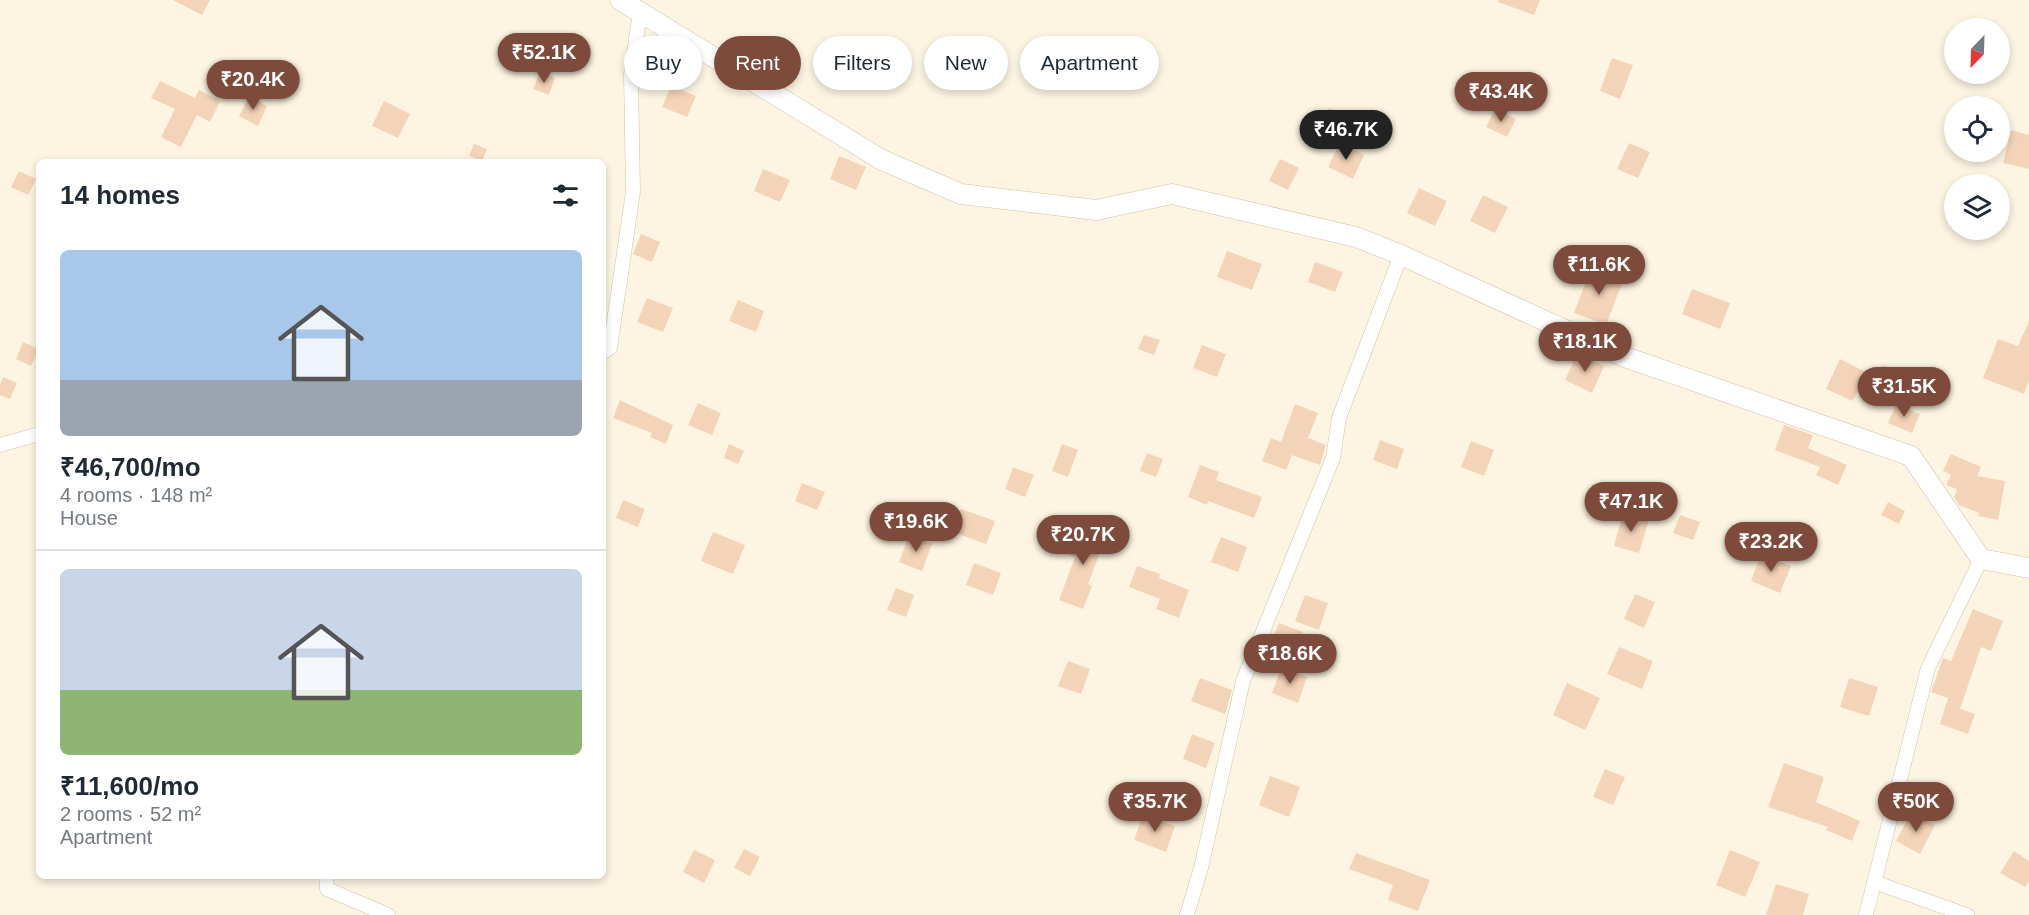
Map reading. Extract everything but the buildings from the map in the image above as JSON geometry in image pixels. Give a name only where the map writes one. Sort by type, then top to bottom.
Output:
[{"type":"street","points":[[620,0],[882,160],[961,194],[1096,210],[1172,194],[1356,237],[1401,255],[1622,356],[1911,456],[1981,559],[2029,568]]},
{"type":"street","points":[[606,350],[610,348],[633,192],[632,74],[640,12]]},
{"type":"street","points":[[1187,915],[1201,868],[1243,681],[1333,458],[1339,418],[1401,255]]},
{"type":"street","points":[[0,445],[36,435]]},
{"type":"street","points":[[1866,915],[1928,668],[1981,559]]},
{"type":"street","points":[[326,879],[327,889],[388,915]]},
{"type":"street","points":[[1874,882],[1968,915]]}]
